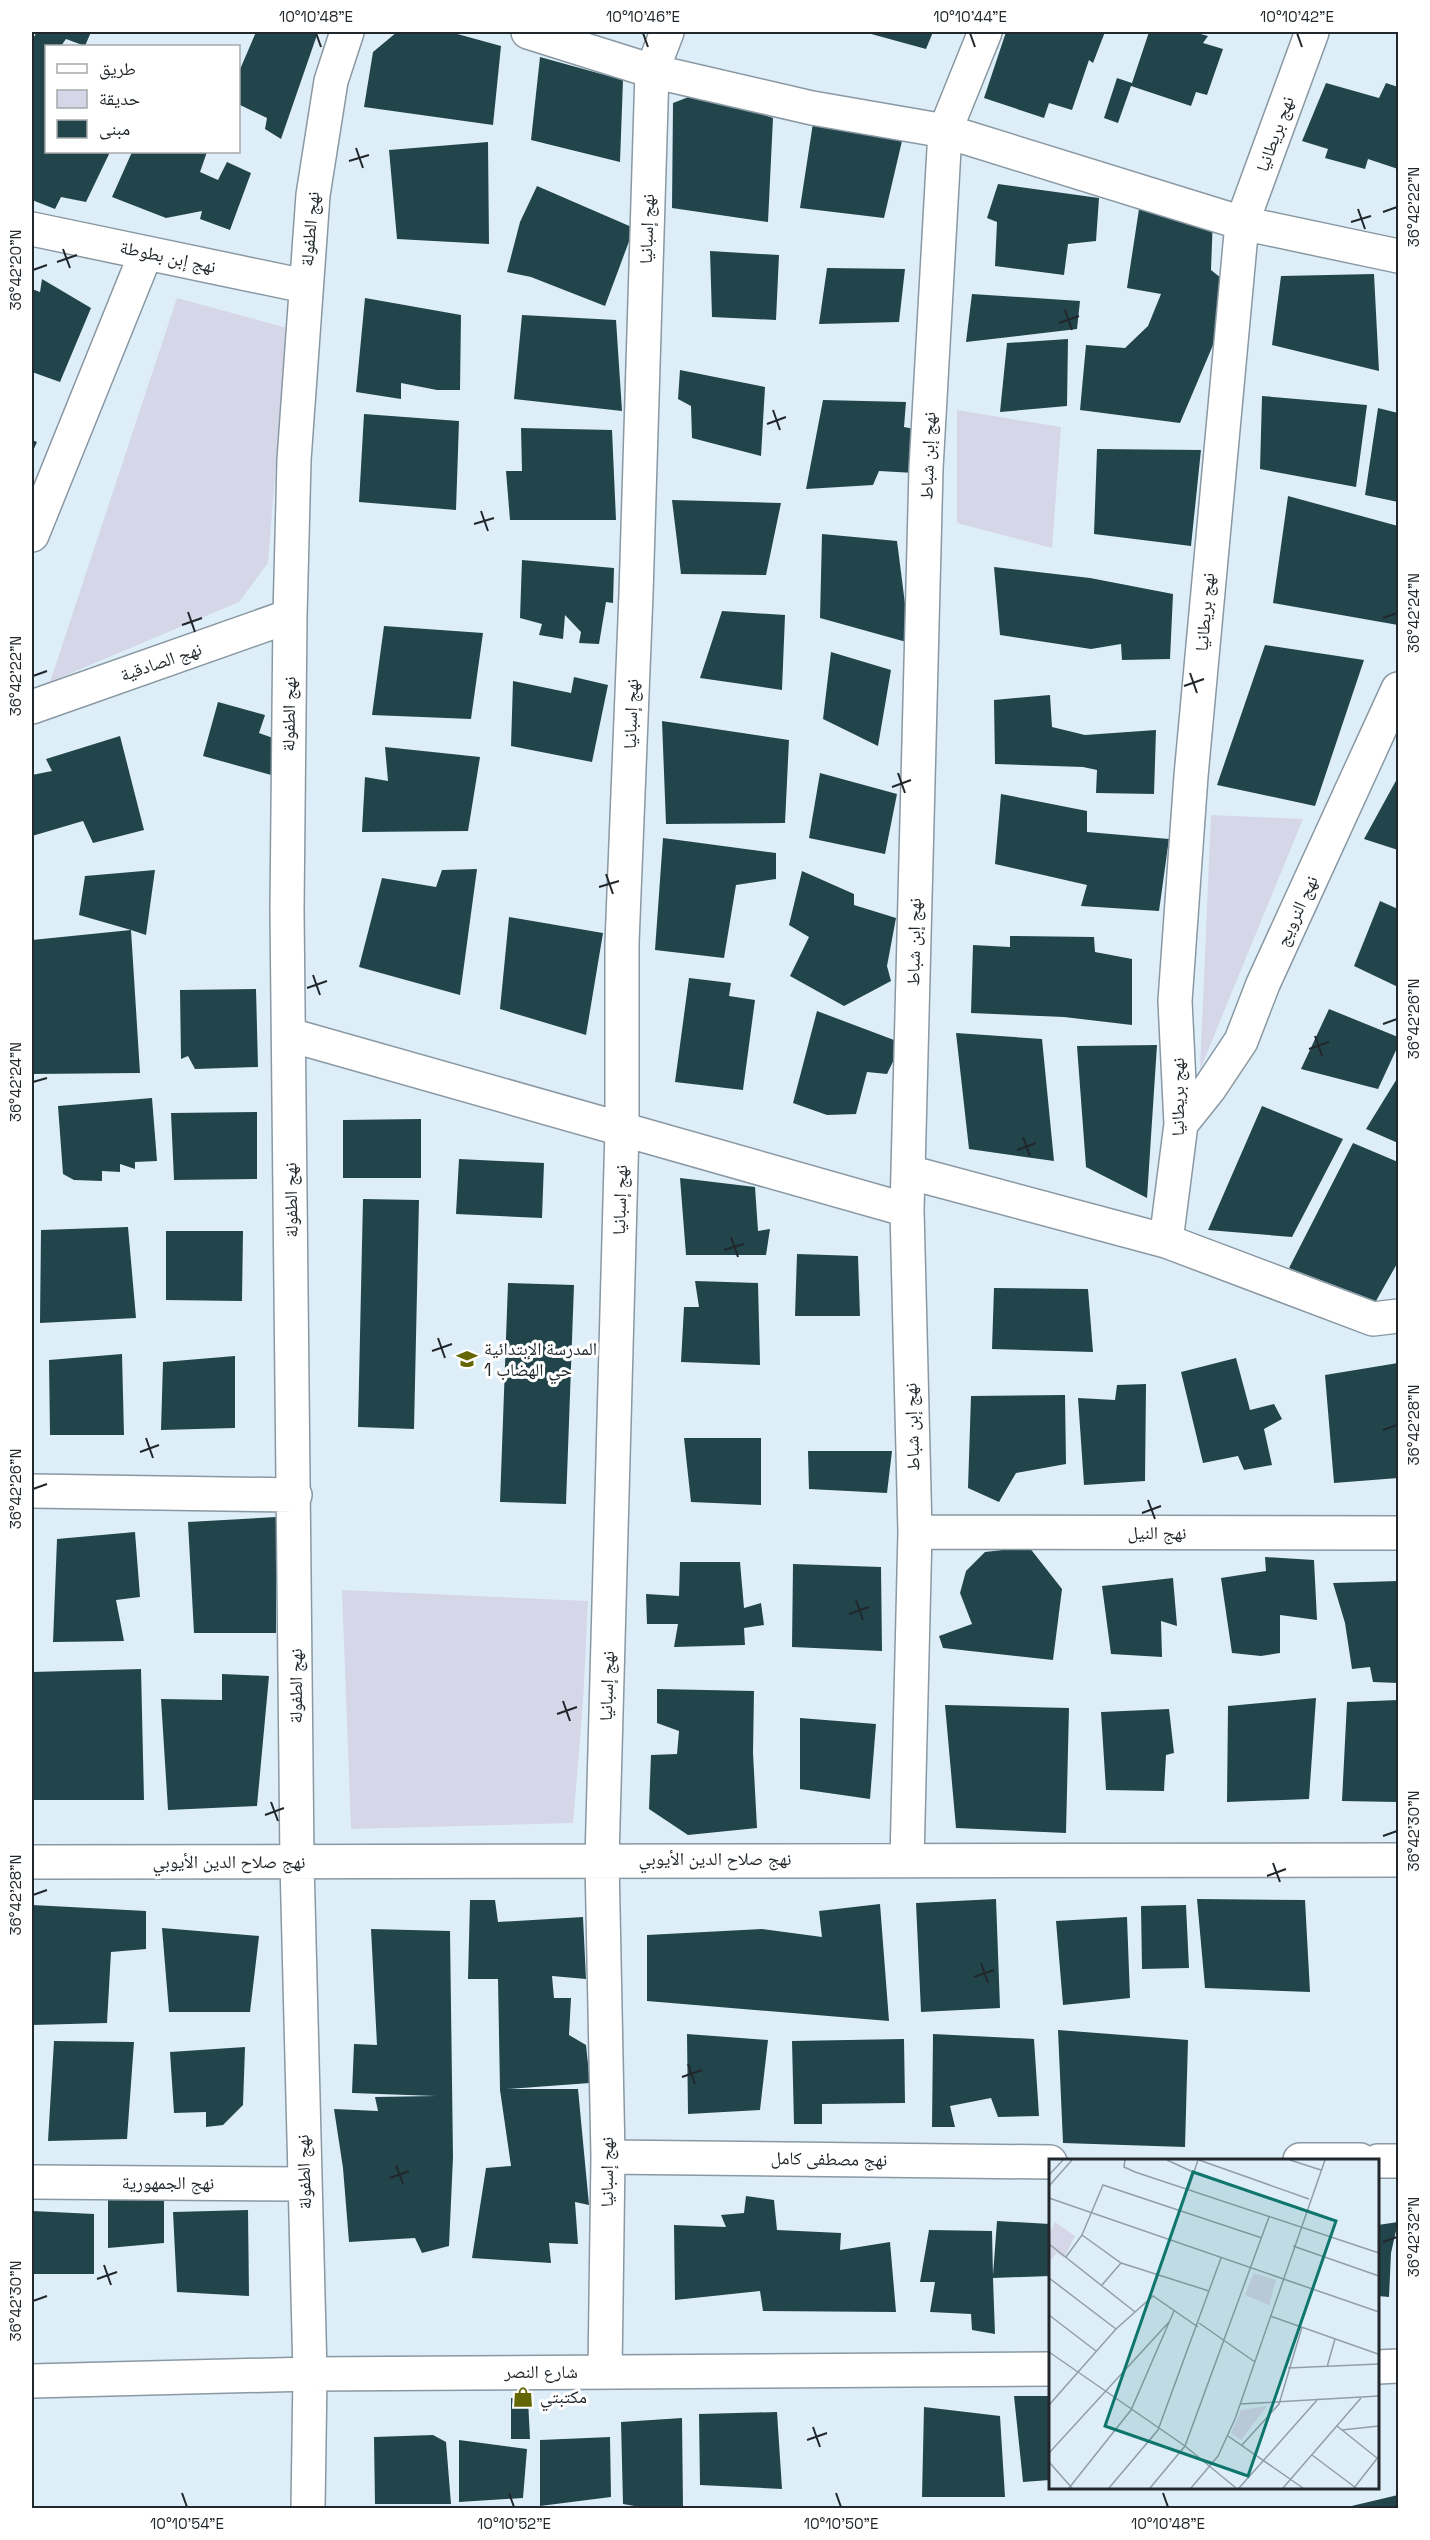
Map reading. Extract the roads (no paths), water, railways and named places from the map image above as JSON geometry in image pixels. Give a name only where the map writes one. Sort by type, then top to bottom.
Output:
[{"type":"street","name":"نهج الطفولة","points":[[308,2508],[310,2374],[297,1862],[295,1496],[287,910],[290,616],[294,460],[305,286],[321,134],[331,81],[347,32]]},
{"type":"street","points":[[528,32],[652,70],[812,108],[945,130],[1242,223],[1398,256]]},
{"type":"street","name":"نهج إسبانيا","points":[[605,2372],[608,2157],[602,1860],[622,1129],[622,944],[636,594],[652,70],[667,32]]},
{"type":"street","name":"نهج إبن شباط","points":[[908,1860],[915,1532],[907,1210],[926,469],[945,130],[985,32]]},
{"type":"street","name":"نهج بريطانيا","points":[[1166,1241],[1181,1124],[1175,1001],[1193,752],[1242,223],[1312,32]]},
{"type":"street","name":"نهج إبن بطوطة","points":[[32,229],[305,286]]},
{"type":"street","points":[[32,535],[146,253]]},
{"type":"street","name":"نهج الصادقية","points":[[32,707],[290,616]]},
{"type":"street","name":"نهج النرويج","points":[[1181,1124],[1209,1089],[1241,1041],[1263,984],[1398,689]]},
{"type":"street","points":[[290,1035],[907,1210]]},
{"type":"street","points":[[908,1172],[1166,1241],[1386,1318]]},
{"type":"street","points":[[32,1491],[295,1496]]},
{"type":"street","name":"نهج النيل","points":[[915,1532],[1398,1533]]},
{"type":"street","name":"نهج صلاح الدين الأيوبي","points":[[32,1862],[1398,1860]]},
{"type":"street","name":"نهج مصطفى كامل","points":[[608,2157],[1049,2162]]},
{"type":"street","points":[[1379,2161],[1398,2161]]},
{"type":"street","name":"نهج الجمهورية","points":[[32,2182],[304,2184]]},
{"type":"street","points":[[1379,2367],[1398,2366]]},
{"type":"street","name":"شارع النصر","points":[[32,2381],[310,2374],[1049,2368]]},
{"type":"place","name":"المدرسة الإبتدائية حي الهضاب 1","points":[[467,1359]]},
{"type":"place","name":"مكتبتي","points":[[523,2397]]}]
